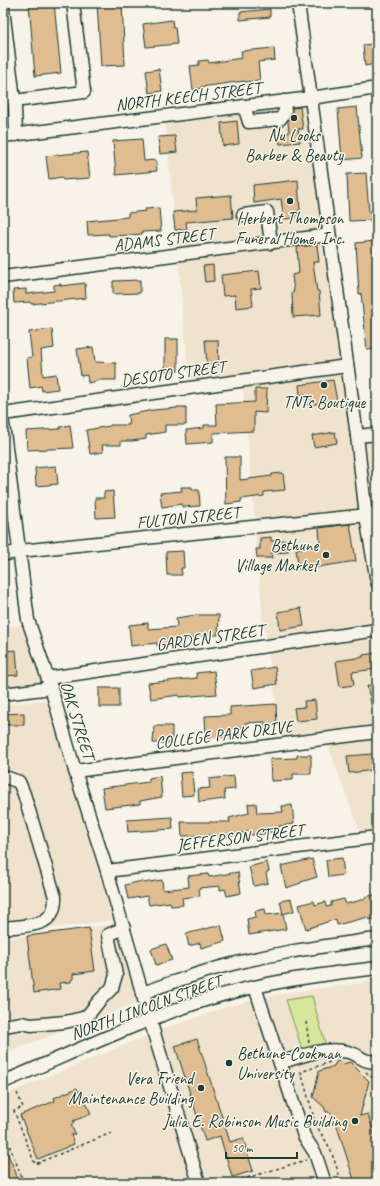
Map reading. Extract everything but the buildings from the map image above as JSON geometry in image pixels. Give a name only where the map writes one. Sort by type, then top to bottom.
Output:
[{"type":"street","points":[[14,101],[84,92],[73,3]]},
{"type":"street","points":[[298,3],[357,436],[372,515],[377,581]]},
{"type":"street","points":[[3,9],[14,101],[16,135]]},
{"type":"street","name":"NORTH KEECH STREET","points":[[3,136],[311,98],[377,88]]},
{"type":"street","points":[[244,106],[249,122],[280,119],[285,112],[284,101]]},
{"type":"street","points":[[243,215],[267,212],[270,243]]},
{"type":"street","name":"ADAMS STREET","points":[[3,277],[330,235]]},
{"type":"street","name":"DESOTO STREET","points":[[3,414],[347,366]]},
{"type":"street","name":"OAK STREET","points":[[3,424],[28,620],[108,871],[142,994],[198,1183]]},
{"type":"street","points":[[357,436],[377,434]]},
{"type":"street","name":"FULTON STREET","points":[[3,555],[20,551],[372,515]]},
{"type":"street","name":"GARDEN STREET","points":[[3,694],[49,683],[377,630]]},
{"type":"street","name":"COLLEGE PARK DRIVE","points":[[75,771],[377,732]]},
{"type":"street","points":[[3,778],[8,778],[19,782],[24,794],[55,897],[55,906],[53,914],[48,920],[40,923],[3,928]]},
{"type":"street","name":"JEFFERSON STREET","points":[[108,871],[377,837]]},
{"type":"street","points":[[3,1026],[22,1023],[31,1025],[65,1022],[83,1018],[88,1015],[112,988],[116,975],[108,935],[124,928]]},
{"type":"street","name":"NORTH LINCOLN STREET","points":[[142,994],[154,988],[223,966],[266,955],[377,939]]},
{"type":"street","name":"NORTH LINCOLN STREET","points":[[3,1082],[150,1020],[200,1002],[255,987],[304,978],[377,968]]},
{"type":"street","points":[[255,987],[304,1136],[316,1157],[325,1183]]},
{"type":"street","points":[[280,1063],[311,1053],[341,1050],[354,1053],[368,1062],[377,1062]]},
{"type":"path","points":[[306,1022],[311,1053]]},
{"type":"path","points":[[334,1061],[301,1072],[316,1125],[330,1148],[342,1183]]},
{"type":"path","points":[[363,1070],[374,1079],[377,1089]]},
{"type":"path","points":[[17,1093],[23,1107],[14,1110],[35,1164],[111,1133]]},
{"type":"path","points":[[3,1129],[24,1183]]},
{"type":"path","points":[[230,1183],[316,1157]]},
{"type":"shaded area","points":[[306,103],[323,231],[177,250],[165,121]]},
{"type":"shaded area","points":[[325,241],[341,362],[189,383],[178,260]]},
{"type":"shaded area","points":[[343,372],[360,511],[255,522],[243,389],[210,390]]},
{"type":"shaded area","points":[[377,439],[377,509],[371,510],[363,440]]},
{"type":"shaded area","points":[[361,521],[370,577],[377,603],[377,625],[267,641],[263,623],[255,532]]},
{"type":"shaded area","points":[[22,625],[44,684],[3,689],[3,627]]},
{"type":"shaded area","points":[[377,635],[377,727],[282,739],[268,651]]},
{"type":"shaded area","points":[[46,700],[113,920],[3,935],[3,705]]},
{"type":"shaded area","points":[[377,737],[377,832],[361,834],[327,743]]},
{"type":"shaded area","points":[[117,922],[136,991],[135,992],[139,1002],[3,1054],[3,939],[114,924]]},
{"type":"shaded area","name":"Bethune-Cookman University","points":[[377,981],[377,1183],[3,1183],[3,1095],[158,1031],[229,1006],[283,993]]},
{"type":"green space","points":[[312,996],[325,1043],[302,1049],[286,1000]]},
{"type":"place","name":"Nu Looks Barber & Beauty","points":[[294,118]]},
{"type":"place","name":"Herbert Thompson Funeral Home, Inc.","points":[[290,201]]},
{"type":"place","name":"TNTs Boutique","points":[[324,385]]},
{"type":"place","name":"Bethune Village Market","points":[[326,555]]},
{"type":"place","name":"Bethune-Cookman University","points":[[229,1063]]},
{"type":"place","name":"Vera Friend Maintenance Building","points":[[201,1088]]},
{"type":"place","name":"Julia E. Robinson Music Building","points":[[355,1121]]}]
